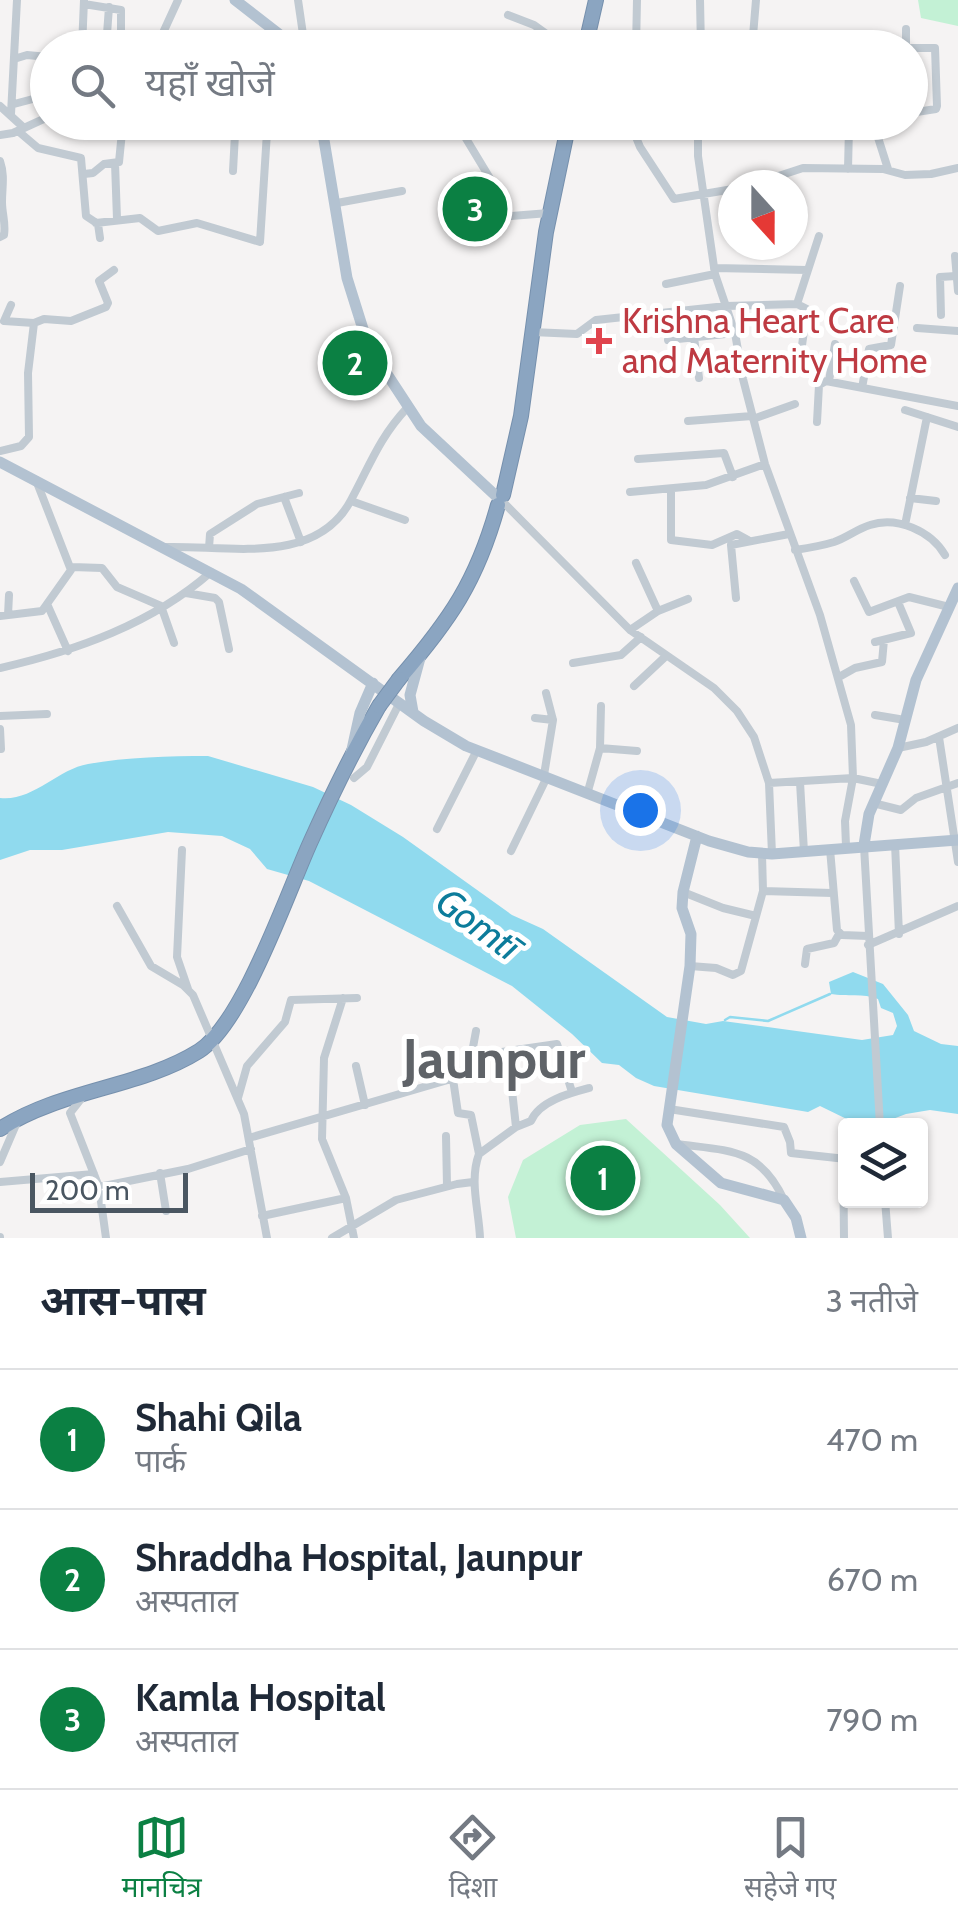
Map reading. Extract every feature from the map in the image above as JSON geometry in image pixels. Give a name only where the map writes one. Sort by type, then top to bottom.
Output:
[{"type":"highway","points":[[589,30],[596,0]]},
{"type":"highway","points":[[1,1126],[164,1067],[212,1041],[243,995],[349,758],[379,706],[422,653],[472,580],[500,500],[521,416],[550,213],[566,140]]},
{"type":"main road","points":[[235,0],[274,30]]},
{"type":"main road","points":[[324,140],[347,278],[368,345],[407,408],[449,455],[500,500]]},
{"type":"main road","points":[[0,462],[241,589],[413,712],[477,750],[697,836],[767,854],[956,840]]},
{"type":"main road","points":[[864,845],[864,829],[898,748],[922,662],[958,588]]},
{"type":"main road","points":[[413,712],[410,695],[422,653]]},
{"type":"main road","points":[[349,758],[365,677]]},
{"type":"main road","points":[[697,836],[683,892],[682,908],[691,934],[690,966],[667,1125],[676,1144],[721,1183],[784,1200],[796,1218],[801,1238]]},
{"type":"street","points":[[11,114],[17,0]]},
{"type":"street","points":[[162,30],[173,16],[178,0]]},
{"type":"street","points":[[298,0],[302,30]]},
{"type":"street","points":[[637,30],[638,0]]},
{"type":"street","points":[[700,0],[701,30]]},
{"type":"street","points":[[754,30],[756,0]]},
{"type":"street","points":[[83,30],[84,2],[122,12],[122,30]]},
{"type":"street","points":[[106,30],[109,7]]},
{"type":"street","points":[[508,15],[541,30]]},
{"type":"street","points":[[928,49],[936,49],[937,107],[928,109]]},
{"type":"street","points":[[14,60],[30,56]]},
{"type":"street","points":[[14,104],[30,99]]},
{"type":"street","points":[[0,106],[30,139]]},
{"type":"street","points":[[0,135],[30,125]]},
{"type":"street","points":[[31,140],[38,148],[80,158],[86,219],[96,223],[144,218],[156,231],[197,222],[260,242],[266,140]]},
{"type":"street","points":[[84,174],[120,160],[121,140]]},
{"type":"street","points":[[233,171],[235,140]]},
{"type":"street","points":[[467,140],[497,190],[500,217],[550,213]]},
{"type":"street","points":[[638,140],[674,198],[718,191]]},
{"type":"street","points":[[698,140],[715,271],[735,332],[752,417],[789,534],[820,615],[850,725],[853,778],[845,822],[846,846]]},
{"type":"street","points":[[848,140],[848,169]]},
{"type":"street","points":[[881,140],[888,170]]},
{"type":"street","points":[[0,161],[5,180],[2,202],[6,225],[0,237]]},
{"type":"street","points":[[115,163],[116,219]]},
{"type":"street","points":[[797,170],[888,170],[905,176],[958,168]]},
{"type":"street","points":[[336,203],[402,192]]},
{"type":"street","points":[[96,223],[100,238]]},
{"type":"street","points":[[797,304],[819,236]]},
{"type":"street","points":[[940,296],[958,293],[956,256]]},
{"type":"street","points":[[11,304],[4,321],[71,321],[106,307],[108,302],[99,281],[114,270]]},
{"type":"street","points":[[666,284],[715,271],[807,270]]},
{"type":"street","points":[[941,315],[940,277],[956,276]]},
{"type":"street","points":[[862,388],[869,349],[891,346],[900,286]]},
{"type":"street","points":[[531,332],[577,334],[596,320],[773,302],[797,304],[808,309],[800,360]]},
{"type":"street","points":[[0,451],[21,446],[29,437],[28,373],[34,323]]},
{"type":"street","points":[[917,328],[958,331]]},
{"type":"street","points":[[668,340],[735,332]]},
{"type":"street","points":[[694,338],[699,378]]},
{"type":"street","points":[[829,381],[835,344]]},
{"type":"street","points":[[817,422],[819,385],[829,381],[958,406]]},
{"type":"street","points":[[688,421],[752,417],[795,404]]},
{"type":"street","points":[[160,547],[273,547],[301,542],[333,522],[351,501],[376,446],[407,408]]},
{"type":"street","points":[[905,410],[958,427]]},
{"type":"street","points":[[905,525],[927,417]]},
{"type":"street","points":[[638,459],[724,453],[733,477]]},
{"type":"street","points":[[630,492],[733,477],[765,464]]},
{"type":"street","points":[[36,480],[62,551],[72,566]]},
{"type":"street","points":[[671,489],[671,540],[712,545],[737,534],[748,540]]},
{"type":"street","points":[[209,548],[208,537],[214,531],[257,504],[299,493]]},
{"type":"street","points":[[284,497],[301,542]]},
{"type":"street","points":[[910,498],[936,501]]},
{"type":"street","points":[[500,500],[630,630],[714,688],[736,710],[754,737],[769,783],[767,854],[756,916],[739,974],[690,966]]},
{"type":"street","points":[[351,501],[406,520]]},
{"type":"street","points":[[795,550],[830,544],[871,525],[905,525],[938,543],[945,554]]},
{"type":"street","points":[[736,598],[731,545],[789,534]]},
{"type":"street","points":[[636,562],[658,611]]},
{"type":"street","points":[[9,595],[4,616],[33,614],[48,606],[72,566]]},
{"type":"street","points":[[72,566],[102,568],[117,588],[161,606],[174,643]]},
{"type":"street","points":[[0,668],[68,651],[124,627],[186,593],[211,572]]},
{"type":"street","points":[[854,581],[867,612],[912,598],[948,608]]},
{"type":"street","points":[[186,593],[219,602],[229,649]]},
{"type":"street","points":[[630,630],[658,611],[688,599]]},
{"type":"street","points":[[839,677],[858,666],[882,662],[880,641],[911,633],[898,602]]},
{"type":"street","points":[[48,606],[68,651]]},
{"type":"street","points":[[573,664],[622,655],[641,637]]},
{"type":"street","points":[[634,686],[666,656]]},
{"type":"street","points":[[511,850],[545,776],[554,720],[546,693]]},
{"type":"street","points":[[354,778],[367,767],[400,702]]},
{"type":"street","points":[[588,791],[600,748],[601,706]]},
{"type":"street","points":[[0,716],[47,714]]},
{"type":"street","points":[[875,715],[906,720]]},
{"type":"street","points":[[535,718],[554,720]]},
{"type":"street","points":[[898,748],[958,728]]},
{"type":"street","points":[[0,729],[1,749]]},
{"type":"street","points":[[939,736],[958,862]]},
{"type":"street","points":[[600,748],[637,751]]},
{"type":"street","points":[[437,829],[477,750]]},
{"type":"street","points":[[769,783],[853,778],[882,784]]},
{"type":"street","points":[[800,782],[804,852]]},
{"type":"street","points":[[874,802],[902,810],[916,798],[958,782]]},
{"type":"street","points":[[895,843],[899,934]]},
{"type":"street","points":[[864,845],[879,1118]]},
{"type":"street","points":[[806,964],[806,949],[834,942],[838,934],[830,849]]},
{"type":"street","points":[[182,850],[177,957],[238,1098],[267,1238]]},
{"type":"street","points":[[683,892],[756,916]]},
{"type":"street","points":[[762,892],[832,893]]},
{"type":"street","points":[[116,906],[150,966],[188,988]]},
{"type":"street","points":[[838,934],[868,941],[899,934],[958,906]]},
{"type":"street","points":[[343,998],[324,1058],[322,1139],[346,1198],[353,1233]]},
{"type":"street","points":[[238,1098],[246,1066],[285,1022],[291,1000],[357,998]]},
{"type":"street","points":[[249,1138],[458,1077],[471,1058],[476,1031]]},
{"type":"street","points":[[502,1052],[557,1044],[572,1092]]},
{"type":"street","points":[[356,1066],[365,1105]]},
{"type":"street","points":[[452,1078],[458,1114],[471,1115],[479,1154],[473,1182],[480,1238]]},
{"type":"street","points":[[510,1081],[516,1127]]},
{"type":"street","points":[[479,1154],[531,1121],[536,1110],[572,1092],[590,1088]]},
{"type":"street","points":[[92,1090],[70,1113],[100,1186],[106,1238]]},
{"type":"street","points":[[669,1104],[784,1127],[791,1153],[838,1158]]},
{"type":"street","points":[[0,1162],[19,1118]]},
{"type":"street","points":[[446,1136],[447,1186]]},
{"type":"street","points":[[676,1144],[758,1162],[774,1178],[784,1200]]},
{"type":"street","points":[[100,1186],[188,1169],[250,1149]]},
{"type":"street","points":[[160,1172],[166,1212]]},
{"type":"street","points":[[0,1182],[94,1174]]},
{"type":"street","points":[[332,1238],[353,1233],[396,1200],[473,1182]]},
{"type":"street","points":[[262,1216],[346,1198]]},
{"type":"street","points":[[844,1208],[844,1238]]},
{"type":"street","points":[[886,1208],[888,1238]]},
{"type":"green space","points":[[918,0],[958,0],[958,26],[921,18]]},
{"type":"green space","points":[[626,1119],[720,1205],[750,1238],[516,1238],[508,1197],[523,1160],[580,1125]]},
{"type":"water","name":"Gomtī","points":[[208,756],[313,787],[351,805],[512,915],[543,929],[667,1017],[862,1040],[893,1035],[897,1026],[893,1013],[881,1008],[878,999],[872,997],[831,994],[829,982],[853,972],[883,984],[908,1015],[914,1031],[941,1044],[958,1046],[958,1114],[930,1110],[895,1118],[845,1118],[820,1106],[808,1112],[654,1086],[619,1065],[602,1063],[512,986],[309,881],[267,869],[250,849],[222,836],[168,832],[62,850],[30,850],[0,860],[0,798],[23,795],[77,767],[148,757]]},
{"type":"waterway","points":[[725,1020],[730,1017],[768,1021],[830,994]]},
{"type":"place","name":"Kamla Hospital","points":[[475,209]]},
{"type":"place","name":"Krishna Heart Care and Maternity Home","points":[[599,341]]},
{"type":"place","name":"Shraddha Hospital, Jaunpur","points":[[355,363]]},
{"type":"place","name":"Shahi Qila","points":[[603,1178]]},
{"type":"district","name":"Jaunpur","points":[[494,1059]]}]
